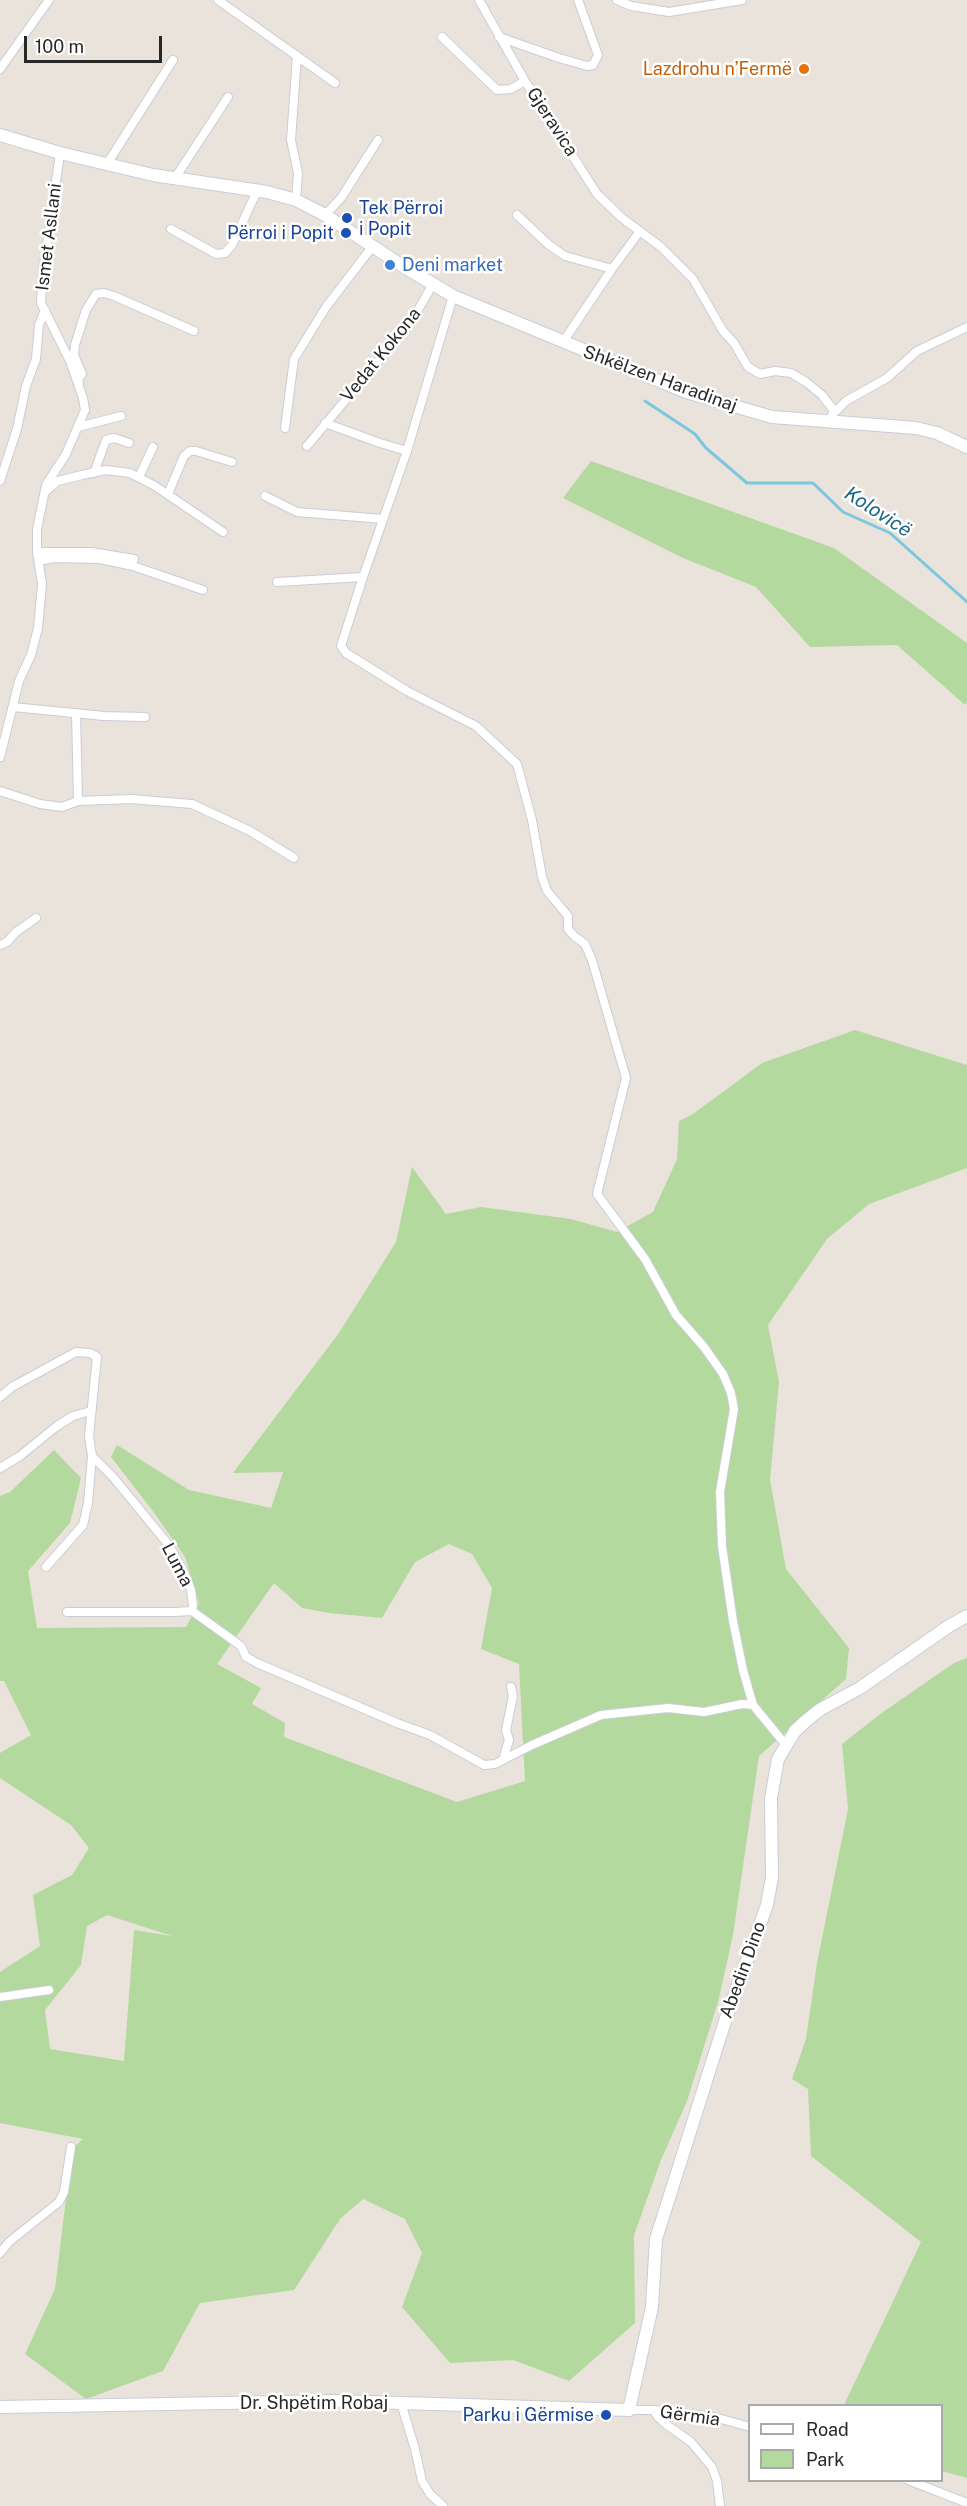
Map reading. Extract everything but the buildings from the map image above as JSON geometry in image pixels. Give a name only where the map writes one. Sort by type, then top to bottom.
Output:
[{"type":"street","points":[[0,69],[49,0]]},
{"type":"street","points":[[218,0],[335,83]]},
{"type":"street","name":"Gjeravica","points":[[479,0],[525,81],[597,194],[661,247],[693,279],[723,331],[734,343],[748,367],[760,374],[775,371],[791,373],[822,395],[835,412]]},
{"type":"street","points":[[499,37],[559,58],[587,66],[593,65],[598,55],[578,0]]},
{"type":"street","points":[[617,0],[639,8],[669,12],[742,0]]},
{"type":"street","points":[[442,37],[497,90],[511,89],[525,81]]},
{"type":"street","points":[[296,200],[298,173],[291,140],[297,56]]},
{"type":"street","points":[[107,164],[173,60]]},
{"type":"street","points":[[175,178],[228,97]]},
{"type":"street","name":"Shkëlzen Haradinaj","points":[[0,135],[107,164],[296,200],[325,215],[372,247],[453,296],[686,392],[772,417],[916,428],[937,433],[967,447]]},
{"type":"street","points":[[325,215],[340,198],[378,140]]},
{"type":"street","name":"Ismet Asllani","points":[[60,153],[43,272],[41,303],[62,342],[79,385]]},
{"type":"street","points":[[171,229],[216,254],[225,253],[232,245],[257,191]]},
{"type":"street","points":[[517,216],[565,256],[612,269]]},
{"type":"street","points":[[563,342],[640,231]]},
{"type":"street","points":[[285,428],[294,359],[326,307],[372,247]]},
{"type":"street","name":"Vedat Kokona","points":[[307,446],[411,322],[433,284]]},
{"type":"street","name":"Ismet Asllani","points":[[0,757],[19,681],[31,655],[38,628],[42,572],[38,557],[37,529],[46,485],[66,454],[85,410],[78,379],[82,374],[74,355],[86,310],[96,294],[104,293],[194,331]]},
{"type":"street","points":[[453,296],[407,451],[343,638],[343,650],[407,691],[476,726],[517,764],[532,820],[542,877],[547,891],[568,916],[568,929],[585,944],[592,960],[626,1078],[597,1194],[645,1260],[676,1315],[705,1347],[723,1374],[731,1393],[734,1409],[720,1492],[722,1546],[733,1622],[753,1705],[785,1744]]},
{"type":"street","points":[[0,481],[17,429],[26,386],[36,359],[39,325],[45,310]]},
{"type":"street","points":[[825,422],[846,400],[887,378],[917,351],[967,327]]},
{"type":"street","points":[[78,428],[121,416]]},
{"type":"street","name":"Vedat Kokona","points":[[325,423],[407,451]]},
{"type":"street","points":[[94,472],[106,440],[114,438],[129,443]]},
{"type":"street","points":[[138,477],[153,447]]},
{"type":"street","points":[[168,494],[184,456],[189,451],[232,462]]},
{"type":"street","points":[[45,492],[58,481],[94,472],[106,470],[130,473],[168,494],[223,532]]},
{"type":"street","points":[[265,496],[297,512],[383,519]]},
{"type":"street","points":[[38,557],[91,552],[134,559]]},
{"type":"street","points":[[38,557],[99,559],[133,566],[202,590]]},
{"type":"street","points":[[277,582],[363,577]]},
{"type":"street","points":[[13,707],[145,717]]},
{"type":"street","points":[[76,713],[78,801]]},
{"type":"street","points":[[0,791],[40,804],[62,807],[78,801],[131,800],[192,804],[250,831],[294,858]]},
{"type":"street","points":[[0,945],[7,942],[16,932],[36,918]]},
{"type":"street","points":[[0,1397],[12,1387],[76,1352],[90,1353],[97,1357],[89,1436],[92,1456],[88,1503],[83,1525],[46,1567]]},
{"type":"street","points":[[0,1467],[20,1456],[57,1426],[74,1416],[92,1411]]},
{"type":"street","name":"Luma","points":[[67,1612],[192,1611],[191,1590],[168,1544],[92,1456]]},
{"type":"street","points":[[192,1611],[241,1646],[246,1657],[257,1663],[430,1735],[484,1765],[495,1764],[601,1715],[668,1708],[704,1712],[742,1704],[753,1705]]},
{"type":"street","name":"Abedin Dino","points":[[629,2410],[652,2307],[656,2239],[727,2015],[767,1905],[772,1877],[772,1779],[778,1758],[795,1731],[821,1710],[860,1688],[967,1616]]},
{"type":"street","points":[[503,1760],[508,1740],[506,1730],[513,1696],[511,1687]]},
{"type":"street","points":[[0,1996],[49,1990]]},
{"type":"street","points":[[0,2253],[9,2242],[58,2202],[64,2192],[71,2147]]},
{"type":"street","name":"Dr. Shpëtim Robaj","points":[[0,2407],[336,2401],[629,2410]]},
{"type":"street","points":[[401,2403],[422,2481],[430,2494],[442,2506]]},
{"type":"street","name":"Gërmia","points":[[629,2410],[654,2410],[714,2417],[748,2426]]},
{"type":"street","points":[[654,2410],[668,2425],[692,2442],[712,2467],[717,2481],[720,2506]]},
{"type":"street","points":[[911,2482],[967,2504]]},
{"type":"green space","points":[[591,461],[834,548],[967,643],[967,702],[965,705],[897,645],[810,647],[756,587],[683,558],[563,498]]},
{"type":"green space","points":[[855,1030],[967,1065],[967,1168],[869,1204],[827,1239],[768,1325],[779,1382],[770,1480],[786,1569],[849,1648],[846,1679],[759,1756],[733,1935],[718,2002],[687,2101],[661,2160],[634,2235],[635,2323],[569,2381],[513,2360],[450,2363],[402,2307],[422,2253],[405,2219],[363,2199],[340,2219],[294,2290],[200,2303],[163,2371],[86,2399],[25,2354],[55,2289],[72,2149],[83,2139],[0,2123],[0,1972],[40,1946],[33,1895],[72,1875],[89,1848],[71,1825],[0,1778],[0,1753],[31,1735],[4,1681],[0,1681],[0,1496],[10,1492],[54,1450],[81,1478],[70,1523],[28,1571],[37,1628],[186,1627],[199,1603],[185,1557],[111,1457],[117,1445],[189,1490],[271,1508],[283,1472],[233,1473],[339,1333],[396,1242],[412,1167],[446,1214],[481,1207],[571,1219],[617,1232],[653,1212],[677,1159],[679,1121],[693,1114],[762,1063]],"holes":[[[449,1544],[472,1554],[492,1588],[481,1649],[519,1664],[525,1781],[457,1802],[284,1737],[285,1723],[252,1704],[261,1688],[217,1664],[274,1583],[302,1608],[382,1618],[415,1562]],[[107,1915],[172,1936],[134,1930],[124,2061],[50,2049],[45,2010],[81,1965],[87,1926]]]},
{"type":"green space","points":[[967,1658],[967,2478],[943,2471],[943,2404],[844,2404],[921,2242],[811,2156],[808,2089],[792,2079],[806,2039],[817,1963],[848,1809],[842,1744],[883,1712],[954,1663]]},
{"type":"waterway","name":"Kolovicë","points":[[645,401],[695,434],[706,448],[747,483],[813,483],[843,512],[890,533],[967,602]]},
{"type":"place","name":"Lazdrohu n’Fermë","points":[[804,69]]},
{"type":"place","name":"Tek Përroi i Popit","points":[[347,218]]},
{"type":"place","name":"Përroi i Popit","points":[[346,233]]},
{"type":"place","name":"Deni market","points":[[390,265]]},
{"type":"place","name":"Parku i Gërmise","points":[[606,2415]]}]
